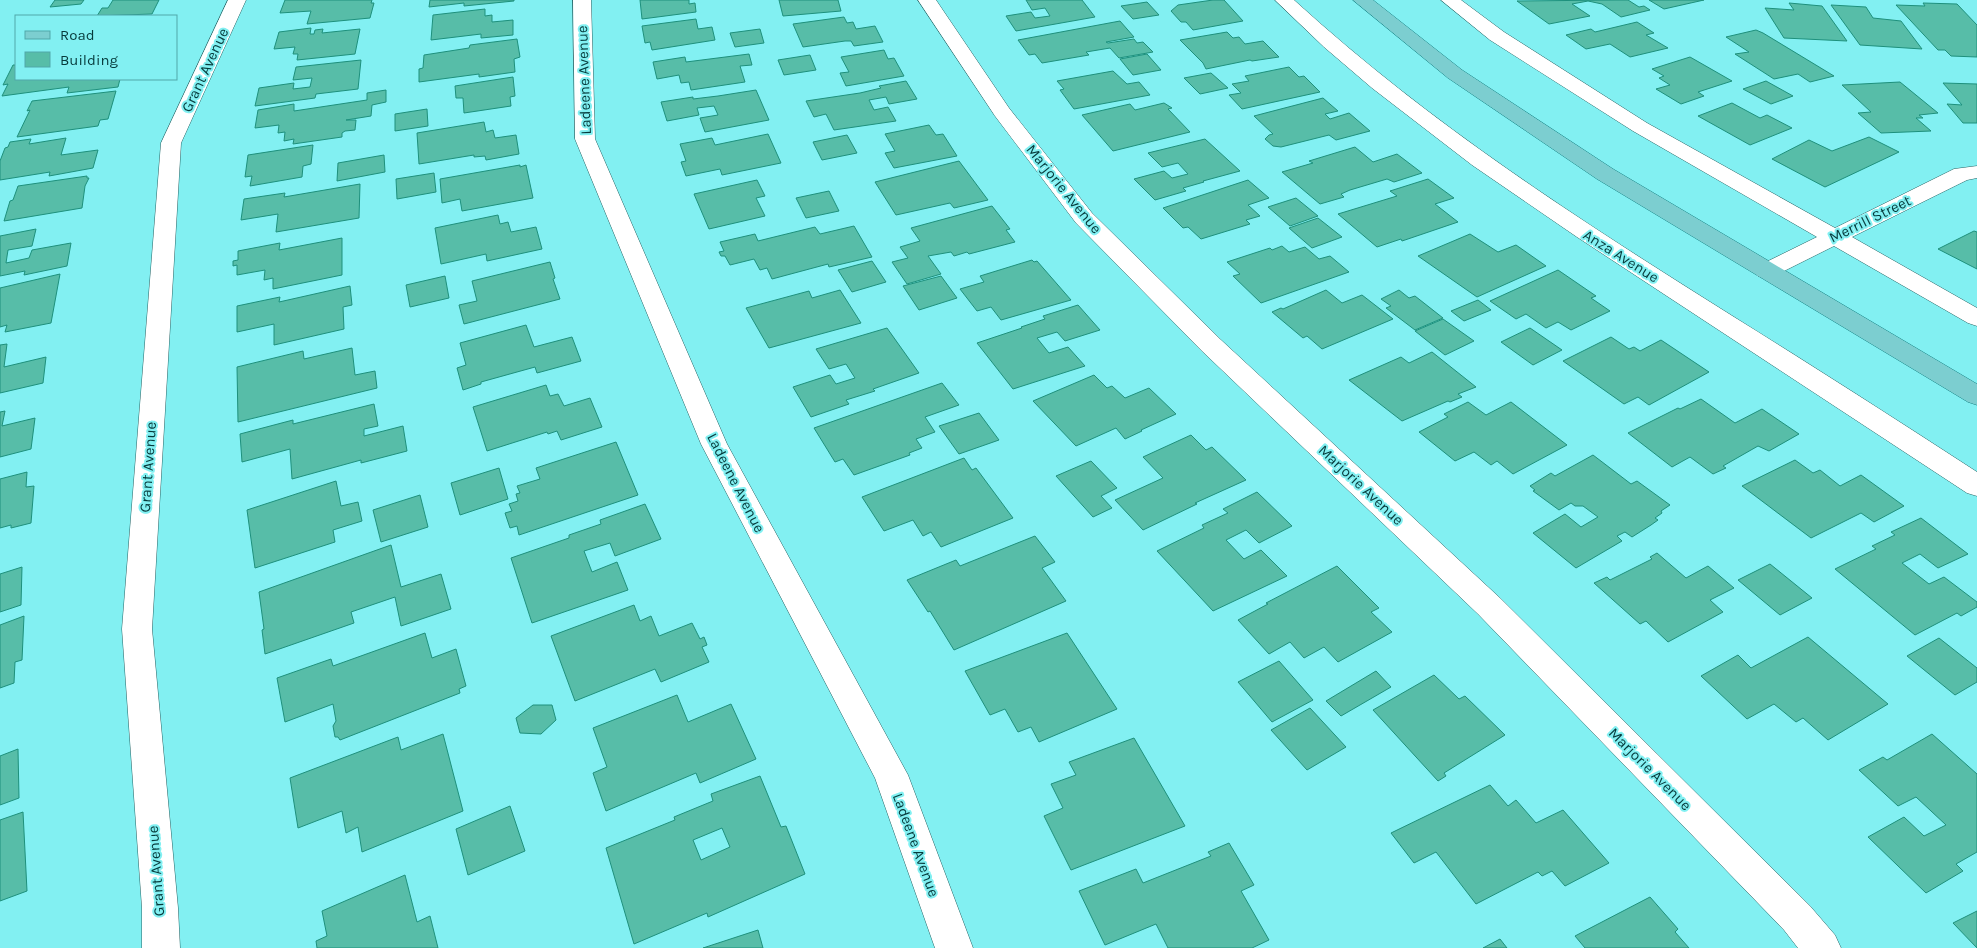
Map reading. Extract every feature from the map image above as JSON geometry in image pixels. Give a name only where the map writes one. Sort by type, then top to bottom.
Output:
[{"type":"main road","points":[[1362,0],[1456,74],[1605,174],[1977,396]]},
{"type":"street","name":"Grant Avenue","points":[[161,948],[160,908],[137,629],[170,143],[237,0]]},
{"type":"street","name":"Ladeene Avenue","points":[[582,0],[585,140],[714,444],[891,775],[954,948]]},
{"type":"street","name":"Marjorie Avenue","points":[[927,0],[1002,112],[1084,218],[1211,345],[1490,606],[1797,918],[1822,948]]},
{"type":"street","name":"Anza Avenue","points":[[1284,0],[1308,24],[1409,108],[1570,223],[1851,402],[1977,486]]},
{"type":"street","points":[[1450,0],[1496,36],[1640,128],[1835,236],[1977,318]]},
{"type":"street","name":"Merrill Street","points":[[1766,271],[1962,174],[1977,172]]},
{"type":"building","points":[[55,0],[84,0],[81,4],[50,7]]},
{"type":"building","points":[[113,0],[159,0],[152,14],[98,15],[102,8],[108,8]]},
{"type":"building","points":[[285,0],[372,0],[371,3],[374,3],[370,18],[307,24],[311,11],[280,13]]},
{"type":"building","points":[[430,0],[514,1],[464,6],[464,3],[429,7]]},
{"type":"building","points":[[640,0],[689,0],[689,4],[695,3],[696,12],[642,19]]},
{"type":"building","points":[[779,0],[838,0],[841,11],[783,16]]},
{"type":"building","points":[[1026,0],[1082,0],[1095,17],[1016,31],[1006,16],[1031,12],[1035,18],[1050,16],[1045,8],[1032,10]]},
{"type":"building","points":[[1224,0],[1243,21],[1193,30],[1186,22],[1181,22],[1171,11],[1178,5]]},
{"type":"building","points":[[1628,0],[1639,7],[1644,6],[1650,10],[1621,17],[1602,4],[1588,1],[1572,4],[1590,16],[1549,24],[1517,1]]},
{"type":"building","points":[[1649,0],[1704,0],[1664,9]]},
{"type":"building","points":[[1147,2],[1159,15],[1133,19],[1121,6]]},
{"type":"building","points":[[1789,3],[1822,6],[1847,41],[1784,38],[1765,8],[1794,10]]},
{"type":"building","points":[[1923,3],[1957,4],[1977,25],[1977,57],[1951,56],[1945,50],[1938,50],[1896,5],[1925,6]]},
{"type":"building","points":[[1831,5],[1866,7],[1873,18],[1901,21],[1922,49],[1860,45]]},
{"type":"building","points":[[485,9],[485,16],[492,15],[492,22],[513,20],[513,35],[481,38],[481,34],[431,40],[433,15]]},
{"type":"building","points":[[844,17],[847,23],[853,22],[856,29],[875,26],[883,42],[854,46],[851,41],[845,41],[803,47],[793,24]]},
{"type":"building","points":[[696,19],[698,29],[712,27],[715,40],[652,50],[650,42],[645,43],[642,26]]},
{"type":"building","points":[[1120,21],[1134,37],[1106,42],[1134,39],[1137,43],[1143,42],[1153,52],[1119,58],[1110,48],[1086,52],[1089,55],[1042,63],[1035,54],[1029,55],[1018,40]]},
{"type":"building","points":[[1637,22],[1654,33],[1646,35],[1668,48],[1630,57],[1610,44],[1586,49],[1566,35],[1591,29],[1595,32]]},
{"type":"building","points":[[311,28],[310,34],[314,34],[315,30],[323,29],[322,33],[360,29],[355,54],[297,60],[298,54],[293,54],[295,47],[274,49],[279,32]]},
{"type":"building","points":[[760,29],[764,43],[735,47],[730,33]]},
{"type":"building","points":[[1756,30],[1834,76],[1810,82],[1798,74],[1774,79],[1735,54],[1749,52],[1726,37]]},
{"type":"building","points":[[1227,32],[1233,38],[1239,37],[1245,44],[1263,41],[1279,57],[1250,60],[1206,69],[1203,63],[1180,40]]},
{"type":"building","points":[[517,39],[520,57],[514,59],[515,72],[479,77],[479,74],[419,82],[419,69],[423,68],[424,55],[469,48],[470,45]]},
{"type":"building","points":[[884,50],[888,59],[894,58],[904,76],[846,86],[840,73],[849,72],[841,57]]},
{"type":"building","points":[[749,54],[752,65],[740,66],[745,82],[691,90],[689,82],[681,83],[679,75],[657,79],[653,62],[685,57],[686,62]]},
{"type":"building","points":[[1147,54],[1161,70],[1133,75],[1120,59]]},
{"type":"building","points":[[810,55],[816,70],[784,75],[778,60]]},
{"type":"building","points":[[1690,57],[1732,81],[1698,92],[1704,96],[1681,104],[1656,89],[1670,85],[1659,78],[1664,76],[1652,69]]},
{"type":"building","points":[[361,60],[358,89],[316,94],[315,98],[255,106],[259,88],[294,83],[293,89],[310,87],[312,78],[293,80],[296,67]]},
{"type":"building","points":[[13,65],[15,65],[15,80],[120,80],[118,87],[67,93],[69,87],[2,96],[8,84],[3,85]]},
{"type":"building","points":[[1289,67],[1299,77],[1304,76],[1320,92],[1242,109],[1229,95],[1241,93],[1232,84],[1249,81],[1245,76]]},
{"type":"building","points":[[1113,71],[1127,84],[1139,82],[1150,95],[1074,109],[1060,90],[1064,89],[1057,81]]},
{"type":"building","points":[[1211,73],[1228,88],[1200,94],[1184,78]]},
{"type":"building","points":[[513,77],[515,96],[510,97],[511,106],[464,113],[463,98],[456,98],[455,86]]},
{"type":"building","points":[[906,81],[917,99],[889,104],[886,97],[869,100],[874,110],[888,107],[896,121],[834,130],[826,114],[814,117],[806,101],[860,93],[881,88],[879,86]]},
{"type":"building","points":[[1766,81],[1793,96],[1771,104],[1743,89]]},
{"type":"building","points":[[1900,82],[1938,113],[1919,115],[1923,118],[1916,118],[1931,131],[1881,133],[1858,113],[1871,112],[1842,85]]},
{"type":"building","points":[[1943,83],[1977,84],[1977,123],[1963,123],[1947,104],[1962,105]]},
{"type":"building","points":[[386,90],[386,102],[372,105],[371,116],[346,120],[356,120],[355,130],[345,131],[342,133],[342,137],[293,144],[294,139],[284,141],[285,132],[278,133],[279,125],[255,128],[258,110],[294,104],[294,111],[367,100],[367,93]]},
{"type":"building","points":[[756,90],[769,120],[705,132],[700,118],[718,115],[714,106],[697,108],[699,115],[667,121],[661,102],[693,97],[693,99],[718,96]]},
{"type":"building","points":[[116,91],[108,119],[100,120],[98,126],[17,137],[30,110],[27,111],[32,101]]},
{"type":"building","points":[[1323,98],[1338,111],[1325,114],[1330,119],[1349,113],[1370,131],[1336,140],[1329,135],[1281,147],[1273,146],[1265,139],[1273,134],[1254,116]]},
{"type":"building","points":[[1164,103],[1172,108],[1168,109],[1190,132],[1113,151],[1082,115],[1130,104],[1135,110]]},
{"type":"building","points":[[1732,103],[1760,118],[1767,115],[1792,128],[1750,145],[1698,116]]},
{"type":"building","points":[[427,109],[428,126],[395,131],[395,114]]},
{"type":"building","points":[[484,122],[486,132],[493,130],[495,138],[516,135],[519,154],[486,160],[485,156],[474,157],[474,155],[419,164],[417,133]]},
{"type":"building","points":[[929,125],[936,135],[943,134],[957,156],[894,168],[885,153],[895,151],[885,134]]},
{"type":"building","points":[[768,134],[781,163],[722,175],[720,169],[686,176],[681,162],[686,161],[680,144],[712,138],[715,145]]},
{"type":"building","points":[[847,135],[857,153],[822,160],[813,142]]},
{"type":"building","points":[[1869,137],[1899,152],[1825,187],[1772,159],[1809,140],[1832,151]]},
{"type":"building","points":[[66,138],[61,155],[98,150],[93,168],[49,176],[50,172],[0,180],[0,161],[5,148],[8,147],[10,142],[31,139],[29,144]]},
{"type":"building","points":[[1205,139],[1240,171],[1203,181],[1183,188],[1186,191],[1155,200],[1134,179],[1164,171],[1172,178],[1188,174],[1178,163],[1162,167],[1148,153]]},
{"type":"building","points":[[313,145],[311,164],[303,166],[302,177],[250,186],[252,176],[245,177],[248,155]]},
{"type":"building","points":[[1355,147],[1373,162],[1397,154],[1422,173],[1394,182],[1387,179],[1350,190],[1341,194],[1344,197],[1320,204],[1282,172],[1313,163],[1309,161]]},
{"type":"building","points":[[384,155],[385,172],[337,181],[338,163]]},
{"type":"building","points":[[959,161],[988,200],[954,208],[950,203],[896,215],[875,182]]},
{"type":"building","points":[[520,165],[520,167],[526,165],[533,198],[462,211],[460,199],[442,203],[440,179]]},
{"type":"building","points":[[434,173],[436,192],[397,199],[396,179]]},
{"type":"building","points":[[87,176],[89,178],[85,186],[82,208],[4,221],[10,201],[13,200],[18,186]]},
{"type":"building","points":[[1428,179],[1454,198],[1435,204],[1458,222],[1402,241],[1401,239],[1377,247],[1338,214],[1397,196],[1390,191]]},
{"type":"building","points":[[757,180],[765,196],[756,198],[765,216],[709,229],[694,194]]},
{"type":"building","points":[[1248,180],[1269,198],[1248,205],[1260,216],[1246,220],[1250,224],[1201,239],[1188,227],[1183,228],[1163,208]]},
{"type":"building","points":[[360,184],[359,218],[276,232],[278,214],[241,220],[244,199],[285,193],[284,197]]},
{"type":"building","points":[[829,191],[839,211],[806,218],[796,198]]},
{"type":"building","points":[[1296,198],[1318,216],[1290,226],[1268,207]]},
{"type":"building","points":[[992,206],[1010,229],[1006,230],[1015,242],[969,254],[967,252],[954,256],[951,252],[928,256],[941,274],[907,284],[892,262],[908,258],[900,247],[920,241],[911,228]]},
{"type":"building","points":[[498,215],[500,224],[508,222],[511,232],[536,227],[542,249],[487,261],[486,254],[441,264],[435,228]]},
{"type":"building","points":[[1318,218],[1342,237],[1312,248],[1289,228]]},
{"type":"building","points":[[854,226],[872,257],[829,267],[828,264],[772,279],[767,268],[760,270],[754,259],[730,265],[725,256],[721,256],[719,252],[724,251],[720,242],[755,234],[758,241],[815,227],[820,234]]},
{"type":"building","points":[[36,229],[32,246],[8,250],[6,263],[29,258],[32,250],[71,243],[67,266],[24,275],[25,271],[0,276],[0,236]]},
{"type":"building","points":[[1974,231],[1977,232],[1977,269],[1938,249]]},
{"type":"building","points":[[1470,234],[1498,252],[1516,245],[1546,266],[1477,297],[1418,256]]},
{"type":"building","points":[[342,238],[342,275],[273,289],[273,278],[264,280],[265,270],[237,275],[237,265],[233,266],[233,261],[238,260],[238,251],[280,243],[279,250]]},
{"type":"building","points":[[1282,246],[1289,252],[1305,247],[1319,259],[1330,256],[1349,272],[1261,303],[1233,276],[1240,274],[1227,262]]},
{"type":"building","points":[[1032,260],[1034,262],[1037,261],[1071,300],[1001,320],[991,307],[977,311],[960,289],[984,282],[980,276]]},
{"type":"building","points":[[872,261],[886,282],[852,292],[838,270]]},
{"type":"building","points":[[550,262],[555,278],[553,279],[560,299],[464,324],[459,305],[477,301],[472,281]]},
{"type":"building","points":[[1558,270],[1596,296],[1591,298],[1610,311],[1571,330],[1558,322],[1546,328],[1526,314],[1516,319],[1490,301]]},
{"type":"building","points":[[60,274],[51,323],[5,332],[7,325],[0,327],[0,288]]},
{"type":"building","points":[[445,276],[449,298],[410,307],[406,285]]},
{"type":"building","points":[[941,276],[957,298],[919,310],[903,286]]},
{"type":"building","points":[[350,286],[352,305],[343,307],[344,329],[274,345],[274,324],[237,332],[237,306],[280,297],[279,302]]},
{"type":"building","points":[[840,290],[861,323],[769,348],[746,308],[809,291],[812,298]]},
{"type":"building","points":[[1326,290],[1342,303],[1362,295],[1393,319],[1322,349],[1307,336],[1303,338],[1272,312]]},
{"type":"building","points":[[1399,290],[1409,298],[1415,296],[1443,318],[1415,330],[1386,308],[1391,306],[1381,299]]},
{"type":"building","points":[[1478,300],[1491,310],[1464,321],[1451,311]]},
{"type":"building","points":[[1078,305],[1100,330],[1065,341],[1057,332],[1037,338],[1049,353],[1068,347],[1085,366],[1013,389],[977,343],[1045,319],[1043,316]]},
{"type":"building","points":[[1443,319],[1474,341],[1445,355],[1415,331]]},
{"type":"building","points":[[526,325],[534,347],[572,337],[581,361],[537,373],[535,367],[481,382],[481,384],[463,390],[457,368],[466,365],[460,343]]},
{"type":"building","points":[[887,328],[919,373],[873,389],[875,391],[846,400],[849,404],[811,417],[793,387],[830,375],[836,384],[855,378],[846,364],[829,369],[816,349]]},
{"type":"building","points":[[1530,328],[1562,350],[1533,365],[1501,342]]},
{"type":"building","points":[[1611,337],[1629,349],[1634,347],[1640,351],[1661,340],[1709,372],[1649,405],[1638,397],[1624,404],[1563,361]]},
{"type":"building","points":[[7,344],[4,367],[46,357],[43,383],[0,393],[0,345]]},
{"type":"building","points":[[352,348],[355,375],[375,371],[377,388],[238,422],[237,367],[303,351],[304,359]]},
{"type":"building","points":[[1432,352],[1476,387],[1458,394],[1462,397],[1402,421],[1349,380],[1401,357],[1409,363]]},
{"type":"building","points":[[1094,375],[1107,388],[1112,386],[1125,398],[1149,388],[1176,414],[1125,439],[1116,428],[1076,446],[1033,401]]},
{"type":"building","points":[[942,383],[959,405],[925,417],[935,432],[916,439],[922,448],[909,453],[910,455],[854,475],[843,459],[835,462],[814,428]]},
{"type":"building","points":[[546,385],[550,396],[558,394],[564,406],[590,398],[602,427],[561,440],[557,431],[548,434],[547,432],[487,451],[473,407]]},
{"type":"building","points":[[1701,399],[1735,423],[1762,409],[1799,434],[1769,451],[1758,446],[1723,466],[1726,468],[1713,474],[1690,457],[1672,467],[1628,433],[1678,408],[1680,409]]},
{"type":"building","points":[[1468,402],[1486,415],[1511,402],[1567,445],[1513,474],[1497,461],[1491,465],[1474,452],[1455,461],[1419,432],[1448,417],[1444,414]]},
{"type":"building","points":[[374,404],[378,426],[364,429],[364,436],[403,426],[407,451],[361,463],[361,460],[292,479],[290,449],[242,462],[240,434],[293,420],[293,424]]},
{"type":"building","points":[[5,411],[2,426],[35,418],[31,449],[0,457],[0,412]]},
{"type":"building","points":[[979,413],[999,440],[959,454],[939,426]]},
{"type":"building","points":[[1191,435],[1206,450],[1212,447],[1246,480],[1195,503],[1197,504],[1143,530],[1115,500],[1163,478],[1143,457]]},
{"type":"building","points":[[616,442],[638,495],[519,535],[517,526],[510,528],[505,513],[512,511],[509,504],[518,501],[516,494],[520,493],[517,486],[540,479],[536,468]]},
{"type":"building","points":[[1593,455],[1631,484],[1637,481],[1670,505],[1661,511],[1662,513],[1655,518],[1658,520],[1651,525],[1632,537],[1625,532],[1617,536],[1622,541],[1576,568],[1533,533],[1565,514],[1581,527],[1598,517],[1583,506],[1575,506],[1571,503],[1559,510],[1533,491],[1535,490],[1530,486],[1551,473],[1555,476]]},
{"type":"building","points":[[964,458],[972,470],[976,468],[1013,518],[941,547],[931,532],[923,536],[913,520],[884,531],[862,497]]},
{"type":"building","points":[[1795,460],[1813,473],[1820,470],[1840,486],[1861,475],[1904,506],[1874,522],[1861,513],[1811,538],[1742,486]]},
{"type":"building","points":[[1091,461],[1117,488],[1101,496],[1112,508],[1093,517],[1056,476]]},
{"type":"building","points":[[499,468],[508,499],[460,515],[451,483]]},
{"type":"building","points":[[27,472],[26,487],[34,486],[31,523],[11,528],[11,525],[0,528],[0,479]]},
{"type":"building","points":[[336,481],[341,506],[358,502],[362,521],[333,530],[335,542],[255,568],[247,510]]},
{"type":"building","points":[[1257,492],[1292,526],[1259,543],[1246,530],[1226,540],[1244,559],[1261,550],[1287,576],[1213,611],[1157,551],[1204,528],[1202,525],[1228,513],[1223,509]]},
{"type":"building","points":[[420,495],[428,527],[381,542],[373,510]]},
{"type":"building","points":[[645,504],[661,539],[615,556],[610,543],[584,551],[592,572],[617,562],[628,590],[532,623],[511,558],[569,538],[569,535],[601,524],[600,520]]},
{"type":"building","points":[[1921,518],[1968,554],[1938,568],[1920,554],[1902,563],[1929,584],[1944,577],[1977,602],[1977,607],[1961,616],[1957,613],[1915,635],[1835,569],[1876,549],[1872,546],[1895,535],[1891,532]]},
{"type":"building","points":[[1035,536],[1055,562],[1042,568],[1066,601],[954,650],[930,611],[928,612],[907,580],[956,560],[960,566]]},
{"type":"building","points":[[391,545],[401,587],[441,574],[451,609],[401,626],[395,597],[351,612],[354,623],[265,654],[259,592]]},
{"type":"building","points":[[1657,553],[1686,578],[1708,566],[1734,588],[1710,600],[1723,612],[1668,642],[1646,621],[1640,624],[1594,583],[1607,577],[1610,580],[1652,559],[1650,557]]},
{"type":"building","points":[[1770,564],[1812,598],[1780,615],[1738,580]]},
{"type":"building","points":[[1337,566],[1379,608],[1371,612],[1392,632],[1338,662],[1324,647],[1304,658],[1290,642],[1269,654],[1238,620],[1268,604],[1266,603]]},
{"type":"building","points":[[22,567],[21,605],[0,612],[0,574]]},
{"type":"building","points":[[634,605],[640,621],[651,616],[659,636],[692,623],[700,639],[704,637],[707,645],[702,647],[709,662],[661,682],[655,669],[575,701],[551,636]]},
{"type":"building","points":[[24,616],[22,660],[15,662],[14,683],[0,688],[0,625]]},
{"type":"building","points":[[425,633],[432,658],[456,649],[466,686],[459,689],[460,693],[340,740],[338,737],[335,737],[333,726],[336,721],[333,704],[285,722],[277,678],[331,659],[333,666]]},
{"type":"building","points":[[1067,633],[1117,709],[1039,742],[1031,727],[1018,732],[1005,709],[990,715],[965,671]]},
{"type":"building","points":[[1808,637],[1888,704],[1828,740],[1803,718],[1796,722],[1774,704],[1747,719],[1701,676],[1738,655],[1751,668]]},
{"type":"building","points":[[1939,638],[1977,668],[1977,682],[1955,695],[1907,656]]},
{"type":"building","points":[[1279,661],[1313,700],[1272,722],[1238,682]]},
{"type":"building","points":[[1376,671],[1391,687],[1341,716],[1326,701]]},
{"type":"building","points":[[1434,675],[1459,699],[1465,696],[1505,735],[1444,773],[1446,776],[1438,781],[1373,710]]},
{"type":"building","points":[[677,695],[688,722],[731,704],[756,759],[700,783],[696,773],[606,811],[593,773],[607,767],[593,728]]},
{"type":"building","points":[[533,705],[552,705],[556,720],[541,734],[520,733],[516,718]]},
{"type":"building","points":[[1310,708],[1346,747],[1307,770],[1271,730]]},
{"type":"building","points":[[443,734],[463,811],[362,852],[358,827],[346,833],[342,811],[298,828],[290,778],[398,737],[401,750]]},
{"type":"building","points":[[1932,734],[1977,774],[1977,852],[1956,864],[1963,871],[1926,893],[1868,837],[1904,817],[1924,836],[1946,825],[1916,797],[1898,806],[1859,770],[1883,757],[1887,760]]},
{"type":"building","points":[[1134,738],[1185,826],[1071,870],[1044,816],[1063,808],[1051,784],[1076,775],[1069,762]]},
{"type":"building","points":[[18,749],[19,798],[0,805],[0,756]]},
{"type":"building","points":[[760,776],[781,827],[786,826],[805,874],[708,917],[707,913],[634,944],[606,848],[675,820],[674,817],[713,801],[711,794]],"holes":[[[722,828],[730,847],[701,860],[693,840]]]},
{"type":"building","points":[[1490,785],[1508,806],[1516,800],[1536,823],[1563,810],[1609,863],[1565,886],[1552,871],[1542,876],[1538,872],[1476,904],[1436,852],[1414,863],[1391,833]]},
{"type":"building","points":[[510,806],[525,851],[468,875],[456,829]]},
{"type":"building","points":[[23,812],[27,891],[0,901],[0,820]]},
{"type":"building","points":[[1229,843],[1254,885],[1241,891],[1269,940],[1252,948],[1168,948],[1156,924],[1105,945],[1079,891],[1136,869],[1143,883],[1211,856],[1208,852]]},
{"type":"building","points":[[405,875],[417,922],[430,916],[438,948],[317,948],[316,941],[327,936],[322,911]]},
{"type":"building","points":[[1650,897],[1678,929],[1675,932],[1689,948],[1585,948],[1575,936]]},
{"type":"building","points":[[1977,911],[1977,948],[1953,923]]},
{"type":"building","points":[[758,930],[763,948],[703,948]]},
{"type":"building","points":[[1500,939],[1507,948],[1483,948]]}]
